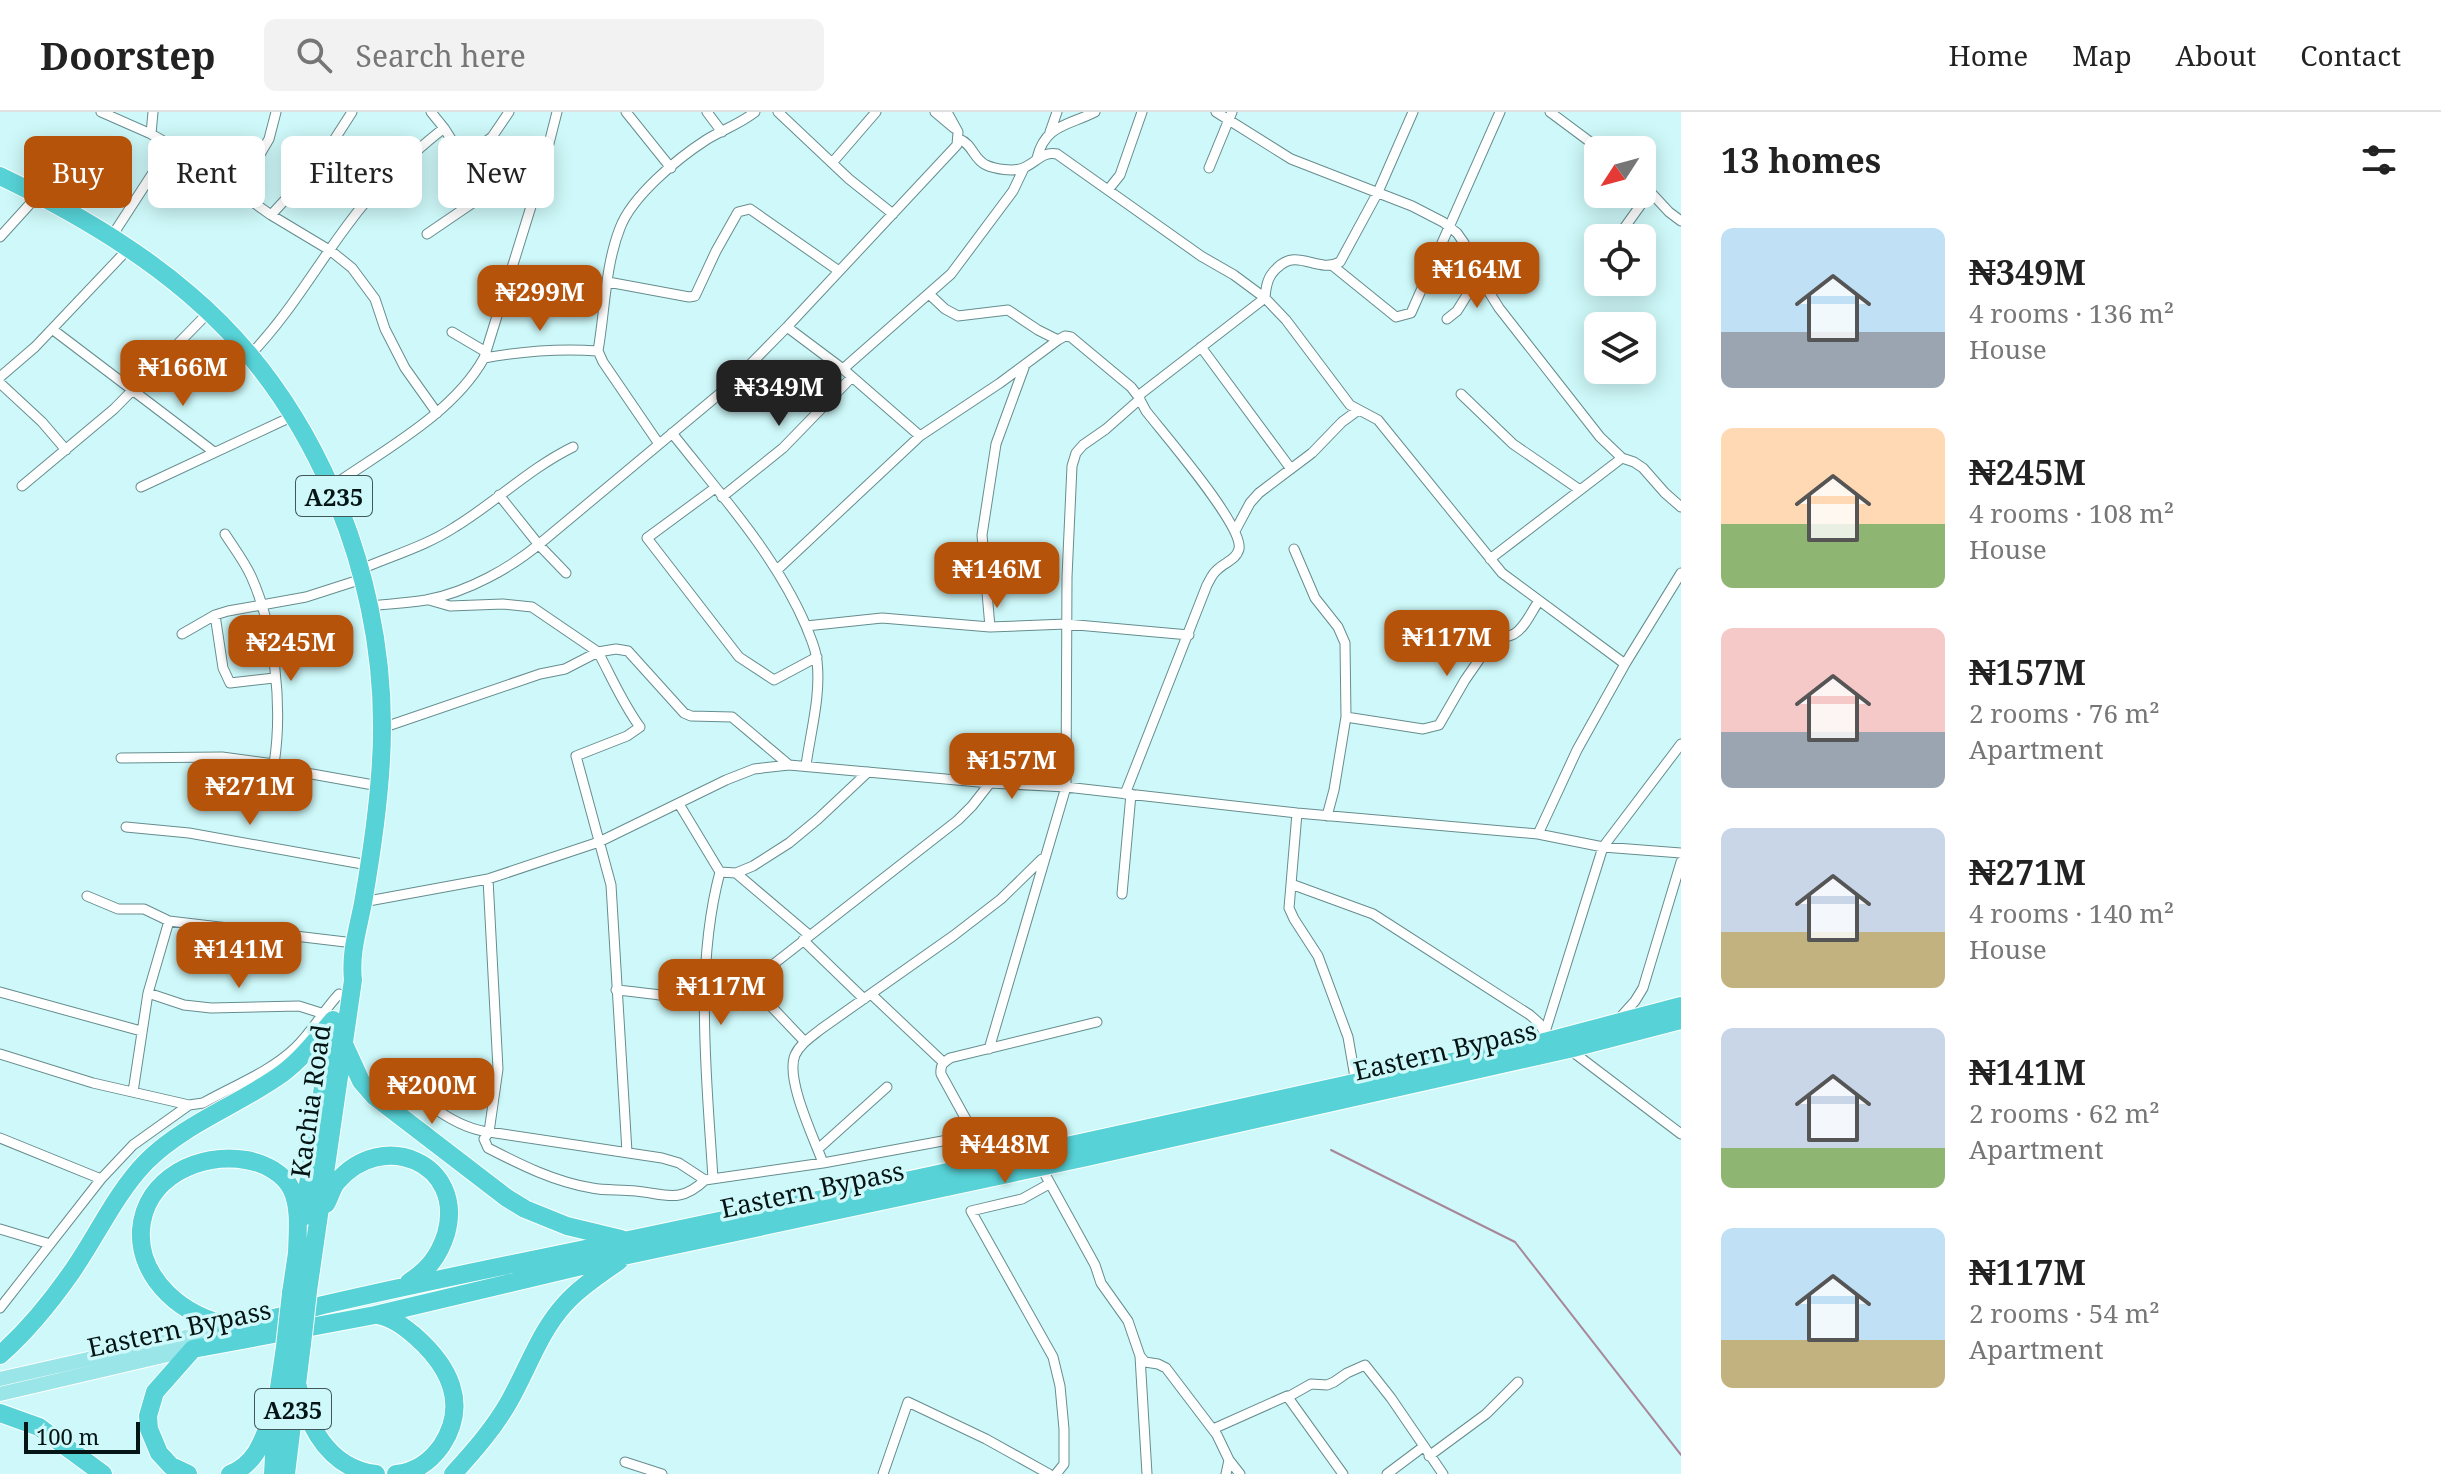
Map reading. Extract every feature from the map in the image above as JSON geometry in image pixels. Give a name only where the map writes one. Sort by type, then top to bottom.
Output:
[{"type":"highway","name":"Kachia Road","points":[[0,176],[24,187]]},
{"type":"highway","name":"Kachia Road","points":[[63,208],[112,236],[189,293],[249,356],[293,416],[331,487],[370,606],[379,669],[382,728],[379,786],[363,902],[352,952],[353,980],[320,1217],[300,1292],[294,1346],[296,1379],[286,1474]]},
{"type":"highway","name":"A235","points":[[300,1292],[297,1256],[327,1016],[339,994],[352,952]]},
{"type":"highway","name":"Eastern Bypass","points":[[193,1349],[375,1315],[628,1248],[1681,1006]]},
{"type":"highway","points":[[0,1355],[38,1316],[72,1272],[125,1186],[148,1160],[195,1125],[283,1073],[309,1050],[327,1016]]},
{"type":"highway","name":"Eastern Bypass","points":[[235,1326],[404,1286],[1045,1175],[1681,1020]]},
{"type":"highway","points":[[344,1044],[361,1081],[374,1096],[507,1198],[544,1218],[628,1248],[566,1303],[541,1339],[500,1415],[453,1474]]},
{"type":"highway","points":[[320,1217],[336,1184],[365,1160],[396,1155],[428,1167],[448,1197],[448,1228],[436,1258],[425,1272],[404,1286]]},
{"type":"highway","points":[[235,1326],[177,1303],[155,1280],[143,1250],[141,1231],[150,1201],[159,1186],[187,1167],[221,1157],[269,1167],[291,1187],[296,1202],[297,1256]]},
{"type":"highway","points":[[375,1315],[390,1318],[426,1346],[439,1360],[454,1394],[456,1410],[452,1425],[438,1451],[416,1469],[396,1474]]},
{"type":"highway","name":"A235","points":[[273,1474],[277,1401],[294,1346]]},
{"type":"highway","points":[[188,1474],[171,1466],[159,1453],[149,1429],[148,1416],[155,1392],[193,1349]]},
{"type":"highway","points":[[296,1379],[303,1408],[318,1437],[340,1459],[376,1474]]},
{"type":"highway","points":[[230,1474],[247,1464],[257,1453],[277,1401]]},
{"type":"highway","points":[[0,1413],[39,1427],[103,1474]]},
{"type":"main road","name":"Eastern Bypass","points":[[0,1379],[235,1326]]},
{"type":"main road","name":"Eastern Bypass","points":[[0,1394],[193,1349]]},
{"type":"street","points":[[101,112],[155,136]]},
{"type":"street","points":[[151,134],[153,112]]},
{"type":"street","points":[[265,146],[276,112]]},
{"type":"street","points":[[271,215],[320,162],[352,112]]},
{"type":"street","points":[[431,112],[449,136]]},
{"type":"street","points":[[493,136],[509,112]]},
{"type":"street","points":[[331,487],[437,413],[474,376],[485,355],[557,112]]},
{"type":"street","points":[[626,112],[671,168]]},
{"type":"street","points":[[707,112],[722,132]]},
{"type":"street","points":[[659,444],[598,351],[620,227],[631,207],[652,184],[706,141],[755,112]]},
{"type":"street","points":[[778,112],[893,214]]},
{"type":"street","points":[[832,163],[876,112]]},
{"type":"street","points":[[935,112],[970,145],[985,165],[1001,169],[1024,168]]},
{"type":"street","points":[[370,606],[428,600],[512,564],[539,545],[729,386],[957,145],[959,135],[947,112]]},
{"type":"street","points":[[1037,158],[1040,145],[1050,132],[1057,112]]},
{"type":"street","points":[[1050,132],[1095,112]]},
{"type":"street","points":[[1108,190],[1120,175],[1142,112]]},
{"type":"street","points":[[1216,112],[1230,116],[1291,159],[1412,206],[1449,227],[1464,243],[1479,276],[1499,308],[1600,437],[1622,458],[1643,468],[1681,507]]},
{"type":"street","points":[[1333,266],[1344,256],[1378,192],[1413,112]]},
{"type":"street","points":[[989,1049],[1066,787],[1066,624],[1072,466],[1076,453],[1201,347],[1265,298],[1270,275],[1285,261],[1293,258],[1333,266],[1396,317],[1411,313],[1500,112]]},
{"type":"street","points":[[1550,112],[1584,137]]},
{"type":"street","points":[[1209,168],[1230,116]]},
{"type":"street","points":[[249,356],[282,319],[348,224],[374,193],[419,147],[444,128]]},
{"type":"street","points":[[843,369],[951,274],[1013,191],[1024,168],[1050,152],[1057,154],[1265,298],[1286,320],[1345,399],[1357,411],[1378,420],[1511,581],[1625,664]]},
{"type":"street","points":[[112,236],[148,180]]},
{"type":"street","points":[[1656,198],[1681,221]]},
{"type":"street","points":[[0,237],[26,208]]},
{"type":"street","points":[[261,208],[331,251],[352,268],[375,299],[385,329],[405,368],[437,413]]},
{"type":"street","points":[[427,234],[465,208]]},
{"type":"street","points":[[608,282],[695,296],[738,212],[745,209],[750,209],[839,271]]},
{"type":"street","points":[[66,450],[0,380],[129,248]]},
{"type":"street","points":[[1447,319],[1457,311],[1479,276]]},
{"type":"street","points":[[929,294],[958,316],[1008,310],[1058,340]]},
{"type":"street","points":[[22,486],[132,390],[209,312]]},
{"type":"street","points":[[787,327],[843,369],[920,436]]},
{"type":"street","points":[[52,329],[214,452]]},
{"type":"street","points":[[452,332],[485,355],[558,348],[598,351]]},
{"type":"street","points":[[777,570],[920,436],[1065,336],[1071,337],[1139,398],[1214,497],[1239,540],[1233,559],[1213,574],[1128,794],[1122,894]]},
{"type":"street","points":[[1201,347],[1291,469]]},
{"type":"street","points":[[990,627],[982,535],[996,444],[1026,363]]},
{"type":"street","points":[[817,657],[774,680],[750,666],[739,657],[647,538],[783,448],[852,377]]},
{"type":"street","points":[[1461,394],[1513,444],[1580,490]]},
{"type":"street","points":[[1235,531],[1259,493],[1312,453],[1357,411]]},
{"type":"street","points":[[141,487],[293,416]]},
{"type":"street","points":[[672,433],[777,570],[806,626],[817,657],[819,688],[806,765]]},
{"type":"street","points":[[182,634],[215,615],[306,597],[360,574],[456,527],[550,458],[573,447]]},
{"type":"street","points":[[1490,559],[1622,458]]},
{"type":"street","points":[[499,495],[566,573]]},
{"type":"street","points":[[225,534],[251,576],[272,652],[278,718],[274,764]]},
{"type":"street","points":[[1294,549],[1315,598],[1338,627],[1345,643],[1346,717],[1327,816]]},
{"type":"street","points":[[1538,834],[1577,750],[1681,573]]},
{"type":"street","points":[[428,600],[450,606],[503,604],[532,607],[598,652],[621,692],[622,702],[640,727],[627,736],[576,756],[611,885],[627,1152]]},
{"type":"street","points":[[1346,717],[1423,729],[1439,725],[1490,644],[1495,639],[1514,635],[1539,601]]},
{"type":"street","points":[[215,615],[223,668],[230,683],[274,678]]},
{"type":"street","points":[[806,626],[882,618],[990,627],[1066,624],[1189,635]]},
{"type":"street","points":[[382,728],[540,674],[565,669],[598,652],[616,649],[628,651],[684,713],[691,716],[732,717],[789,765]]},
{"type":"street","points":[[1547,1036],[1603,847],[1681,744]]},
{"type":"street","points":[[121,758],[222,757],[274,764],[379,786]]},
{"type":"street","points":[[363,902],[488,879],[599,842],[754,769],[789,765],[1066,787],[1327,816],[1538,834],[1603,847],[1681,853]]},
{"type":"street","points":[[720,872],[736,873],[789,843],[868,772]]},
{"type":"street","points":[[616,990],[719,999],[734,995],[958,820],[990,783]]},
{"type":"street","points":[[679,804],[720,872],[714,895],[703,998],[709,1180]]},
{"type":"street","points":[[1297,813],[1289,908],[1318,956],[1348,1037],[1356,1083]]},
{"type":"street","points":[[126,827],[189,833],[368,865]]},
{"type":"street","points":[[823,1163],[794,1079],[792,1063],[796,1052],[805,1042],[1001,899],[1045,856]]},
{"type":"street","points":[[1616,1023],[1643,988],[1681,862]]},
{"type":"street","points":[[736,873],[943,1062]]},
{"type":"street","points":[[488,879],[498,1069],[489,1132],[484,1139],[488,1148],[556,1180],[594,1189],[677,1197],[709,1180],[975,1135]]},
{"type":"street","points":[[1291,884],[1373,914],[1530,1015],[1547,1036]]},
{"type":"street","points":[[87,896],[118,909],[144,909],[169,921],[352,952]]},
{"type":"street","points":[[133,1092],[148,993],[169,921]]},
{"type":"street","points":[[750,984],[805,1042]]},
{"type":"street","points":[[0,992],[141,1031]]},
{"type":"street","points":[[0,1054],[70,1076],[189,1105],[203,1103],[281,1060],[327,1016],[299,1006],[211,1008],[184,1005],[148,993]]},
{"type":"street","points":[[990,1163],[941,1074],[943,1062],[1097,1022]]},
{"type":"street","points":[[1569,1049],[1681,1134]]},
{"type":"street","points":[[396,1077],[416,1095],[476,1131],[662,1158],[679,1163],[709,1180]]},
{"type":"street","points":[[818,1149],[887,1087]]},
{"type":"street","points":[[0,1308],[101,1179],[141,1138],[189,1105]]},
{"type":"street","points":[[0,1138],[101,1179]]},
{"type":"street","points":[[1056,1474],[1064,1464],[1064,1429],[1060,1386],[1053,1357],[971,1211],[1022,1199],[1045,1175],[1095,1265],[1101,1283],[1128,1321],[1140,1356],[1147,1474]]},
{"type":"street","points":[[0,1229],[50,1244]]},
{"type":"street","points":[[1140,1356],[1145,1362],[1166,1368],[1213,1429],[1240,1474]]},
{"type":"street","points":[[1213,1429],[1311,1384],[1327,1385],[1365,1365],[1443,1474]]},
{"type":"street","points":[[1387,1474],[1486,1414],[1518,1382]]},
{"type":"street","points":[[1288,1397],[1343,1474]]},
{"type":"street","points":[[883,1474],[908,1402],[986,1439],[1049,1474]]},
{"type":"street","points":[[1226,1474],[1229,1460]]},
{"type":"street","points":[[625,1462],[662,1474]]},
{"type":"waterway","points":[[1331,1150],[1515,1242],[1681,1455]]}]
